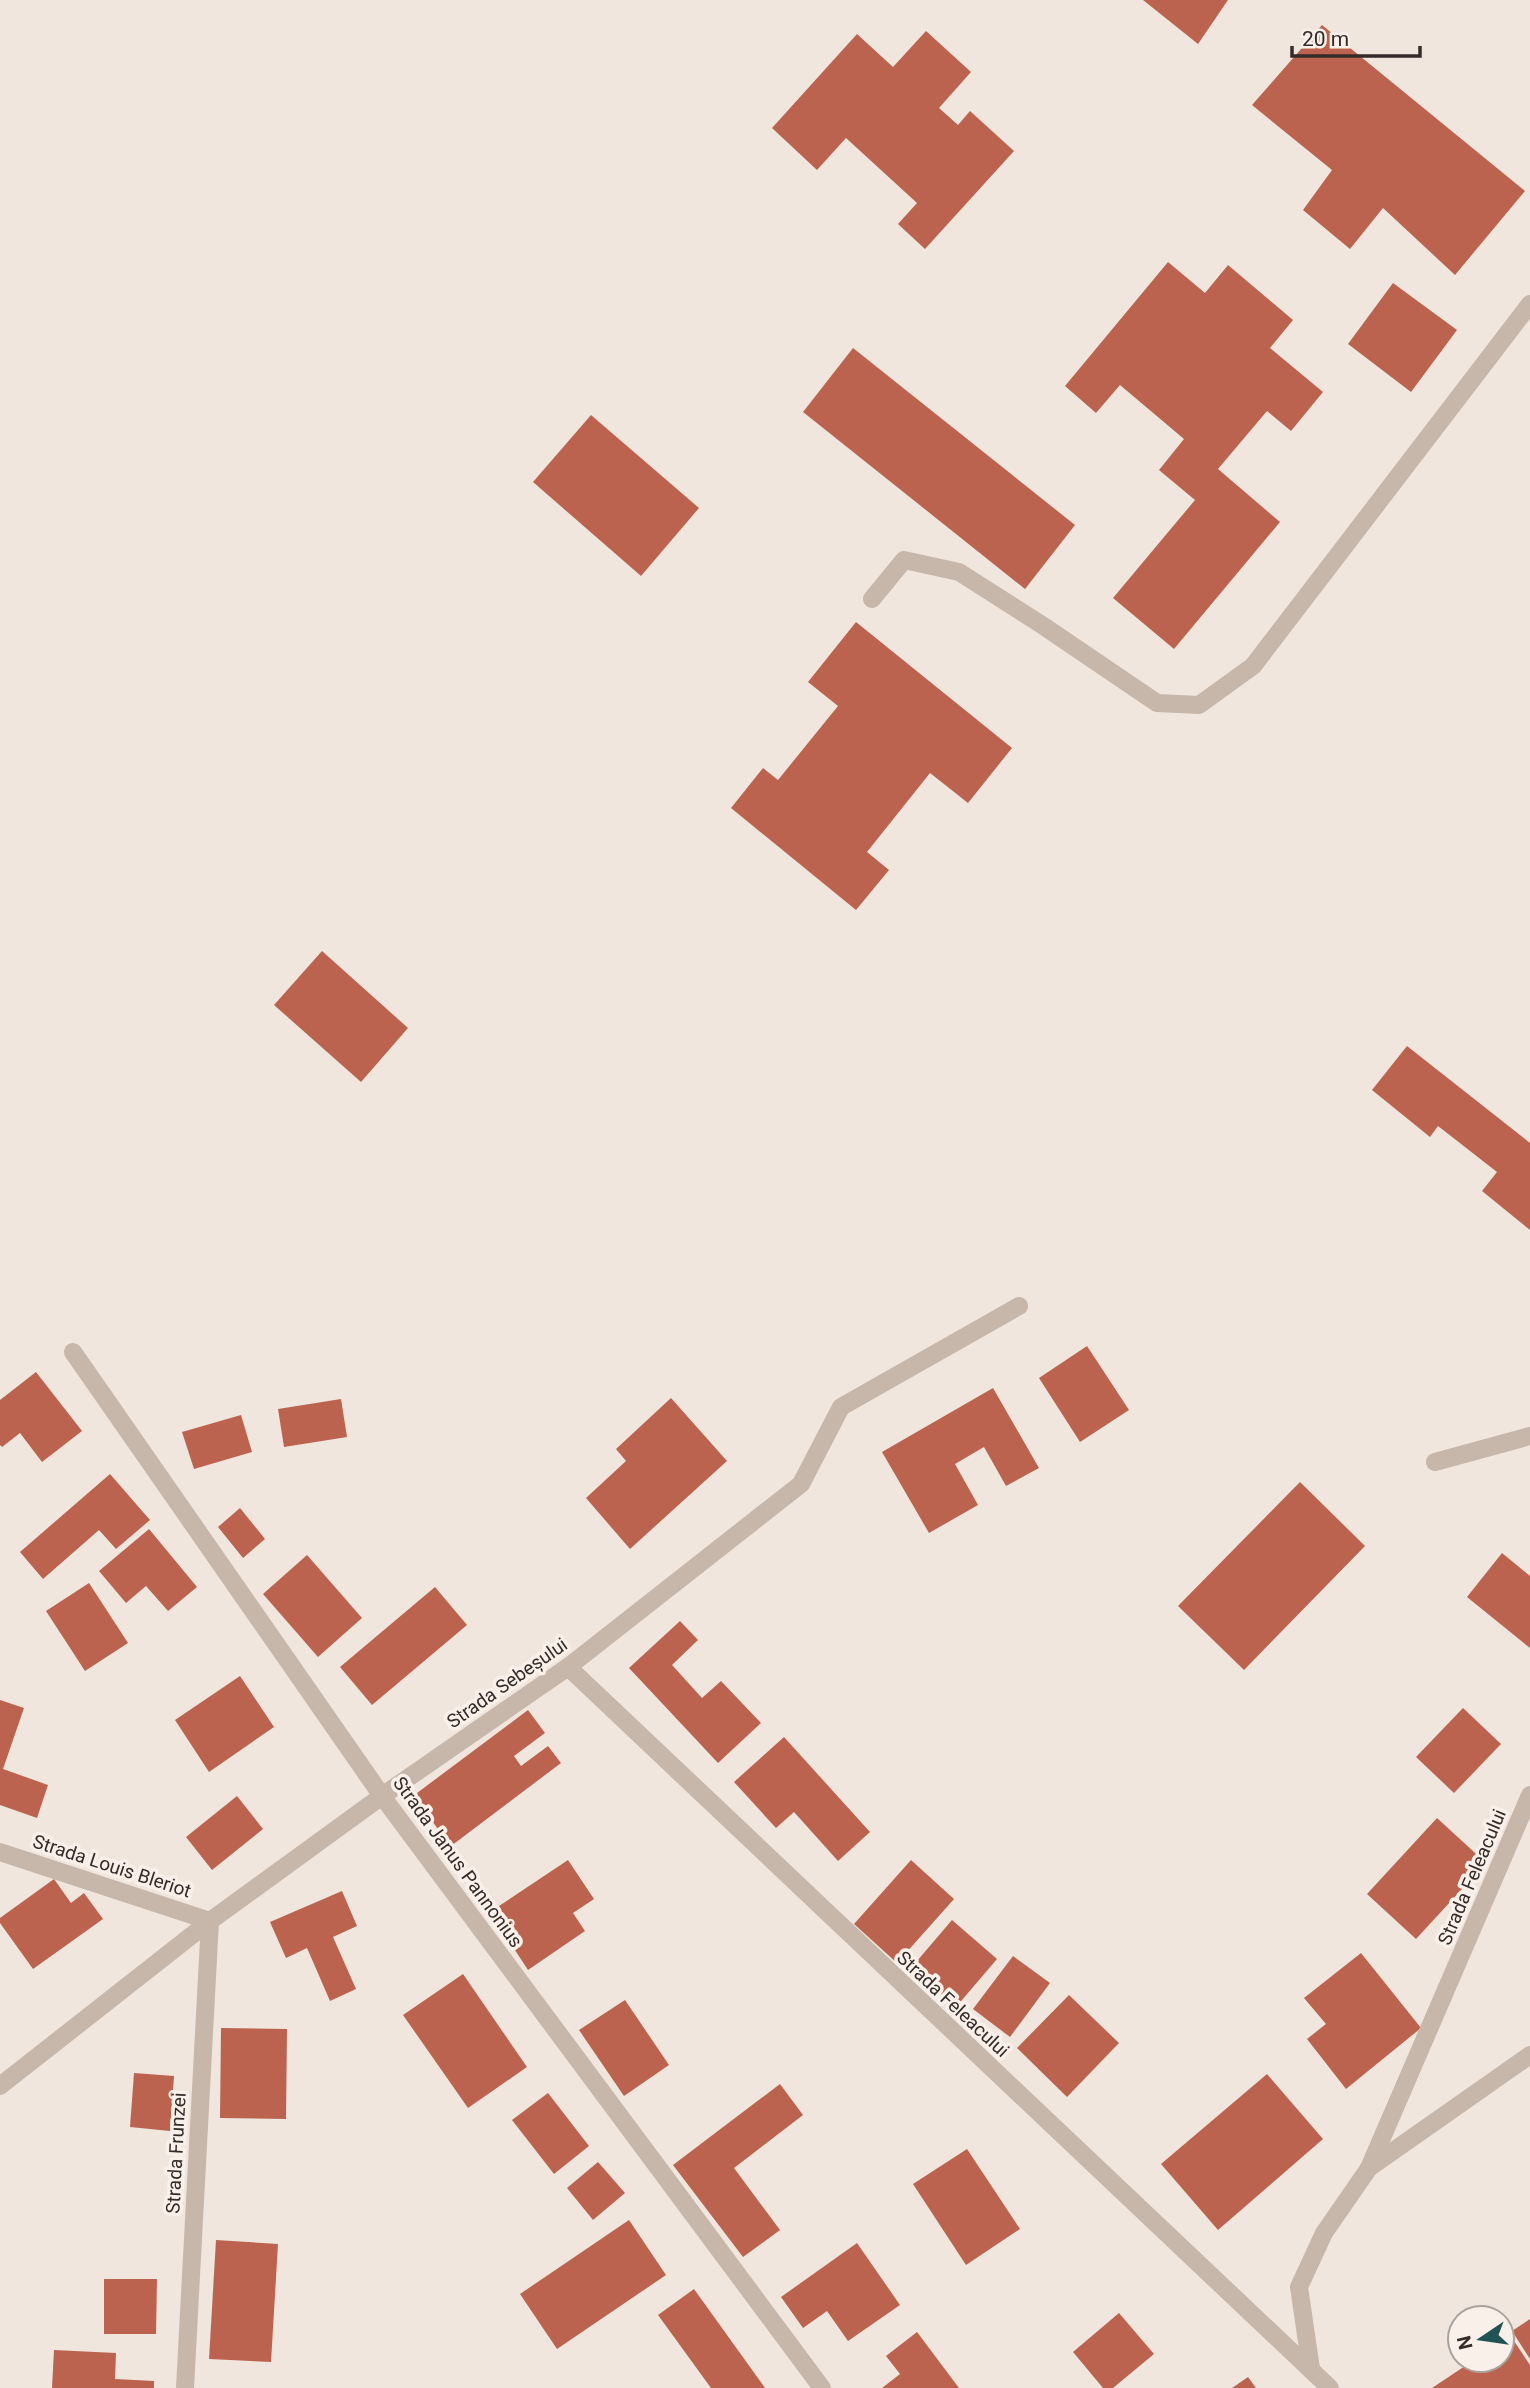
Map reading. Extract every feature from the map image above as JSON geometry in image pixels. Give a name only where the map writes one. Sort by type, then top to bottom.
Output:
[{"type":"street","points":[[872,599],[904,560],[958,572],[1042,625],[1157,704],[1199,705],[1253,666],[1530,304]]},
{"type":"street","name":"Strada Sebeșului","points":[[0,2086],[210,1921],[382,1796],[568,1667],[801,1484],[841,1407],[1019,1306]]},
{"type":"street","name":"Strada Janus Pannonius","points":[[73,1352],[382,1796],[822,2388]]},
{"type":"street","points":[[1435,1462],[1530,1436]]},
{"type":"street","name":"Strada Feleacului","points":[[568,1667],[1330,2388]]},
{"type":"street","name":"Strada Feleacului","points":[[1311,2369],[1299,2287],[1324,2233],[1369,2168],[1530,1795]]},
{"type":"street","name":"Strada Louis Bleriot","points":[[0,1852],[210,1921]]},
{"type":"street","name":"Strada Frunzei","points":[[185,2388],[210,1921]]},
{"type":"street","name":"Strada Feleacului","points":[[1369,2168],[1530,2055]]},
{"type":"building","points":[[1143,0],[1228,0],[1198,44]]},
{"type":"building","points":[[1322,25],[1525,191],[1455,275],[1383,208],[1350,249],[1303,210],[1332,170],[1252,105]]},
{"type":"building","points":[[926,31],[971,72],[939,108],[958,125],[970,111],[1014,151],[925,249],[898,224],[917,203],[846,138],[817,170],[772,128],[857,34],[893,67]]},
{"type":"building","points":[[1168,262],[1205,293],[1228,265],[1293,320],[1270,348],[1323,392],[1291,431],[1267,411],[1218,469],[1280,522],[1174,649],[1113,598],[1195,500],[1159,470],[1184,439],[1120,385],[1096,413],[1065,386]]},
{"type":"building","points":[[1393,283],[1457,330],[1411,392],[1348,344]]},
{"type":"building","points":[[853,348],[1075,525],[1025,589],[803,412]]},
{"type":"building","points":[[591,415],[699,508],[641,576],[533,482]]},
{"type":"building","points":[[856,622],[1012,748],[968,803],[930,773],[867,852],[889,870],[856,910],[731,808],[763,768],[778,780],[838,706],[808,682]]},
{"type":"building","points":[[322,951],[408,1028],[361,1082],[274,1005]]},
{"type":"building","points":[[1407,1046],[1530,1143],[1530,1230],[1482,1191],[1497,1172],[1438,1126],[1430,1137],[1372,1090]]},
{"type":"building","points":[[1087,1346],[1129,1410],[1080,1442],[1039,1378]]},
{"type":"building","points":[[36,1372],[82,1431],[42,1462],[20,1433],[2,1447],[0,1445],[0,1400]]},
{"type":"building","points":[[993,1388],[1039,1468],[1006,1486],[984,1447],[955,1464],[978,1505],[929,1533],[882,1452]]},
{"type":"building","points":[[671,1398],[727,1461],[630,1549],[586,1498],[626,1461],[616,1449]]},
{"type":"building","points":[[341,1399],[347,1437],[284,1447],[278,1409]]},
{"type":"building","points":[[241,1415],[252,1452],[194,1469],[182,1432]]},
{"type":"building","points":[[110,1474],[150,1520],[116,1549],[99,1530],[43,1579],[20,1552]]},
{"type":"building","points":[[1300,1482],[1365,1546],[1244,1670],[1178,1606]]},
{"type":"building","points":[[240,1508],[265,1539],[243,1558],[218,1527]]},
{"type":"building","points":[[149,1529],[197,1587],[168,1611],[146,1586],[126,1603],[99,1571]]},
{"type":"building","points":[[1502,1553],[1530,1576],[1530,1648],[1467,1597]]},
{"type":"building","points":[[307,1555],[362,1618],[318,1657],[263,1594]]},
{"type":"building","points":[[89,1583],[128,1643],[85,1671],[46,1611]]},
{"type":"building","points":[[435,1587],[467,1625],[372,1705],[340,1667]]},
{"type":"building","points":[[680,1621],[698,1640],[672,1665],[702,1698],[721,1681],[761,1723],[718,1763],[629,1668]]},
{"type":"building","points":[[240,1676],[274,1727],[209,1772],[175,1720]]},
{"type":"building","points":[[0,1700],[24,1708],[3,1769],[48,1785],[37,1818],[0,1805]]},
{"type":"building","points":[[1463,1708],[1501,1744],[1454,1793],[1416,1757]]},
{"type":"building","points":[[528,1710],[545,1733],[514,1756],[521,1766],[548,1746],[561,1763],[451,1846],[413,1796]]},
{"type":"building","points":[[784,1737],[870,1832],[838,1861],[794,1812],[776,1828],[734,1782]]},
{"type":"building","points":[[237,1796],[263,1829],[212,1870],[186,1837]]},
{"type":"building","points":[[1437,1818],[1486,1863],[1416,1939],[1367,1894]]},
{"type":"building","points":[[568,1860],[594,1899],[573,1913],[585,1931],[528,1970],[490,1912]]},
{"type":"building","points":[[911,1860],[954,1899],[897,1963],[854,1924]]},
{"type":"building","points":[[54,1879],[71,1903],[84,1893],[103,1919],[33,1969],[0,1923],[0,1918]]},
{"type":"building","points":[[342,1891],[357,1926],[333,1937],[356,1989],[330,2001],[307,1948],[286,1958],[270,1922]]},
{"type":"building","points":[[952,1920],[997,1959],[956,2007],[911,1968]]},
{"type":"building","points":[[1361,1953],[1421,2028],[1346,2089],[1307,2039],[1326,2024],[1304,1998]]},
{"type":"building","points":[[1013,1956],[1050,1983],[1010,2037],[973,2009]]},
{"type":"building","points":[[463,1974],[527,2067],[468,2108],[403,2015]]},
{"type":"building","points":[[1069,1995],[1119,2043],[1067,2097],[1017,2048]]},
{"type":"building","points":[[625,2000],[669,2065],[624,2096],[579,2030]]},
{"type":"building","points":[[221,2028],[287,2029],[286,2119],[220,2118]]},
{"type":"building","points":[[134,2073],[174,2076],[170,2131],[130,2127]]},
{"type":"building","points":[[1267,2074],[1323,2139],[1218,2230],[1161,2164]]},
{"type":"building","points":[[780,2084],[803,2115],[734,2168],[780,2230],[743,2257],[673,2165]]},
{"type":"building","points":[[548,2093],[589,2146],[554,2174],[512,2120]]},
{"type":"building","points":[[967,2149],[1020,2229],[966,2265],[913,2184]]},
{"type":"building","points":[[598,2162],[625,2193],[593,2220],[567,2188]]},
{"type":"building","points":[[629,2220],[666,2275],[557,2349],[520,2294]]},
{"type":"building","points":[[216,2240],[278,2244],[271,2362],[209,2359]]},
{"type":"building","points":[[857,2243],[900,2305],[848,2341],[827,2311],[803,2328],[781,2297]]},
{"type":"building","points":[[104,2279],[157,2279],[156,2334],[104,2334]]},
{"type":"building","points":[[694,2289],[765,2388],[711,2388],[658,2315]]},
{"type":"building","points":[[1119,2313],[1154,2354],[1113,2388],[1103,2388],[1073,2352]]},
{"type":"building","points":[[1530,2319],[1530,2359],[1516,2337],[1516,2328]]},
{"type":"building","points":[[917,2332],[959,2388],[882,2388],[900,2374],[886,2356]]},
{"type":"building","points":[[1516,2344],[1530,2365],[1530,2388],[1432,2388],[1453,2374],[1516,2374]]},
{"type":"building","points":[[54,2350],[116,2353],[115,2379],[154,2381],[154,2388],[52,2388]]},
{"type":"building","points":[[1248,2377],[1256,2388],[1232,2388]]}]
